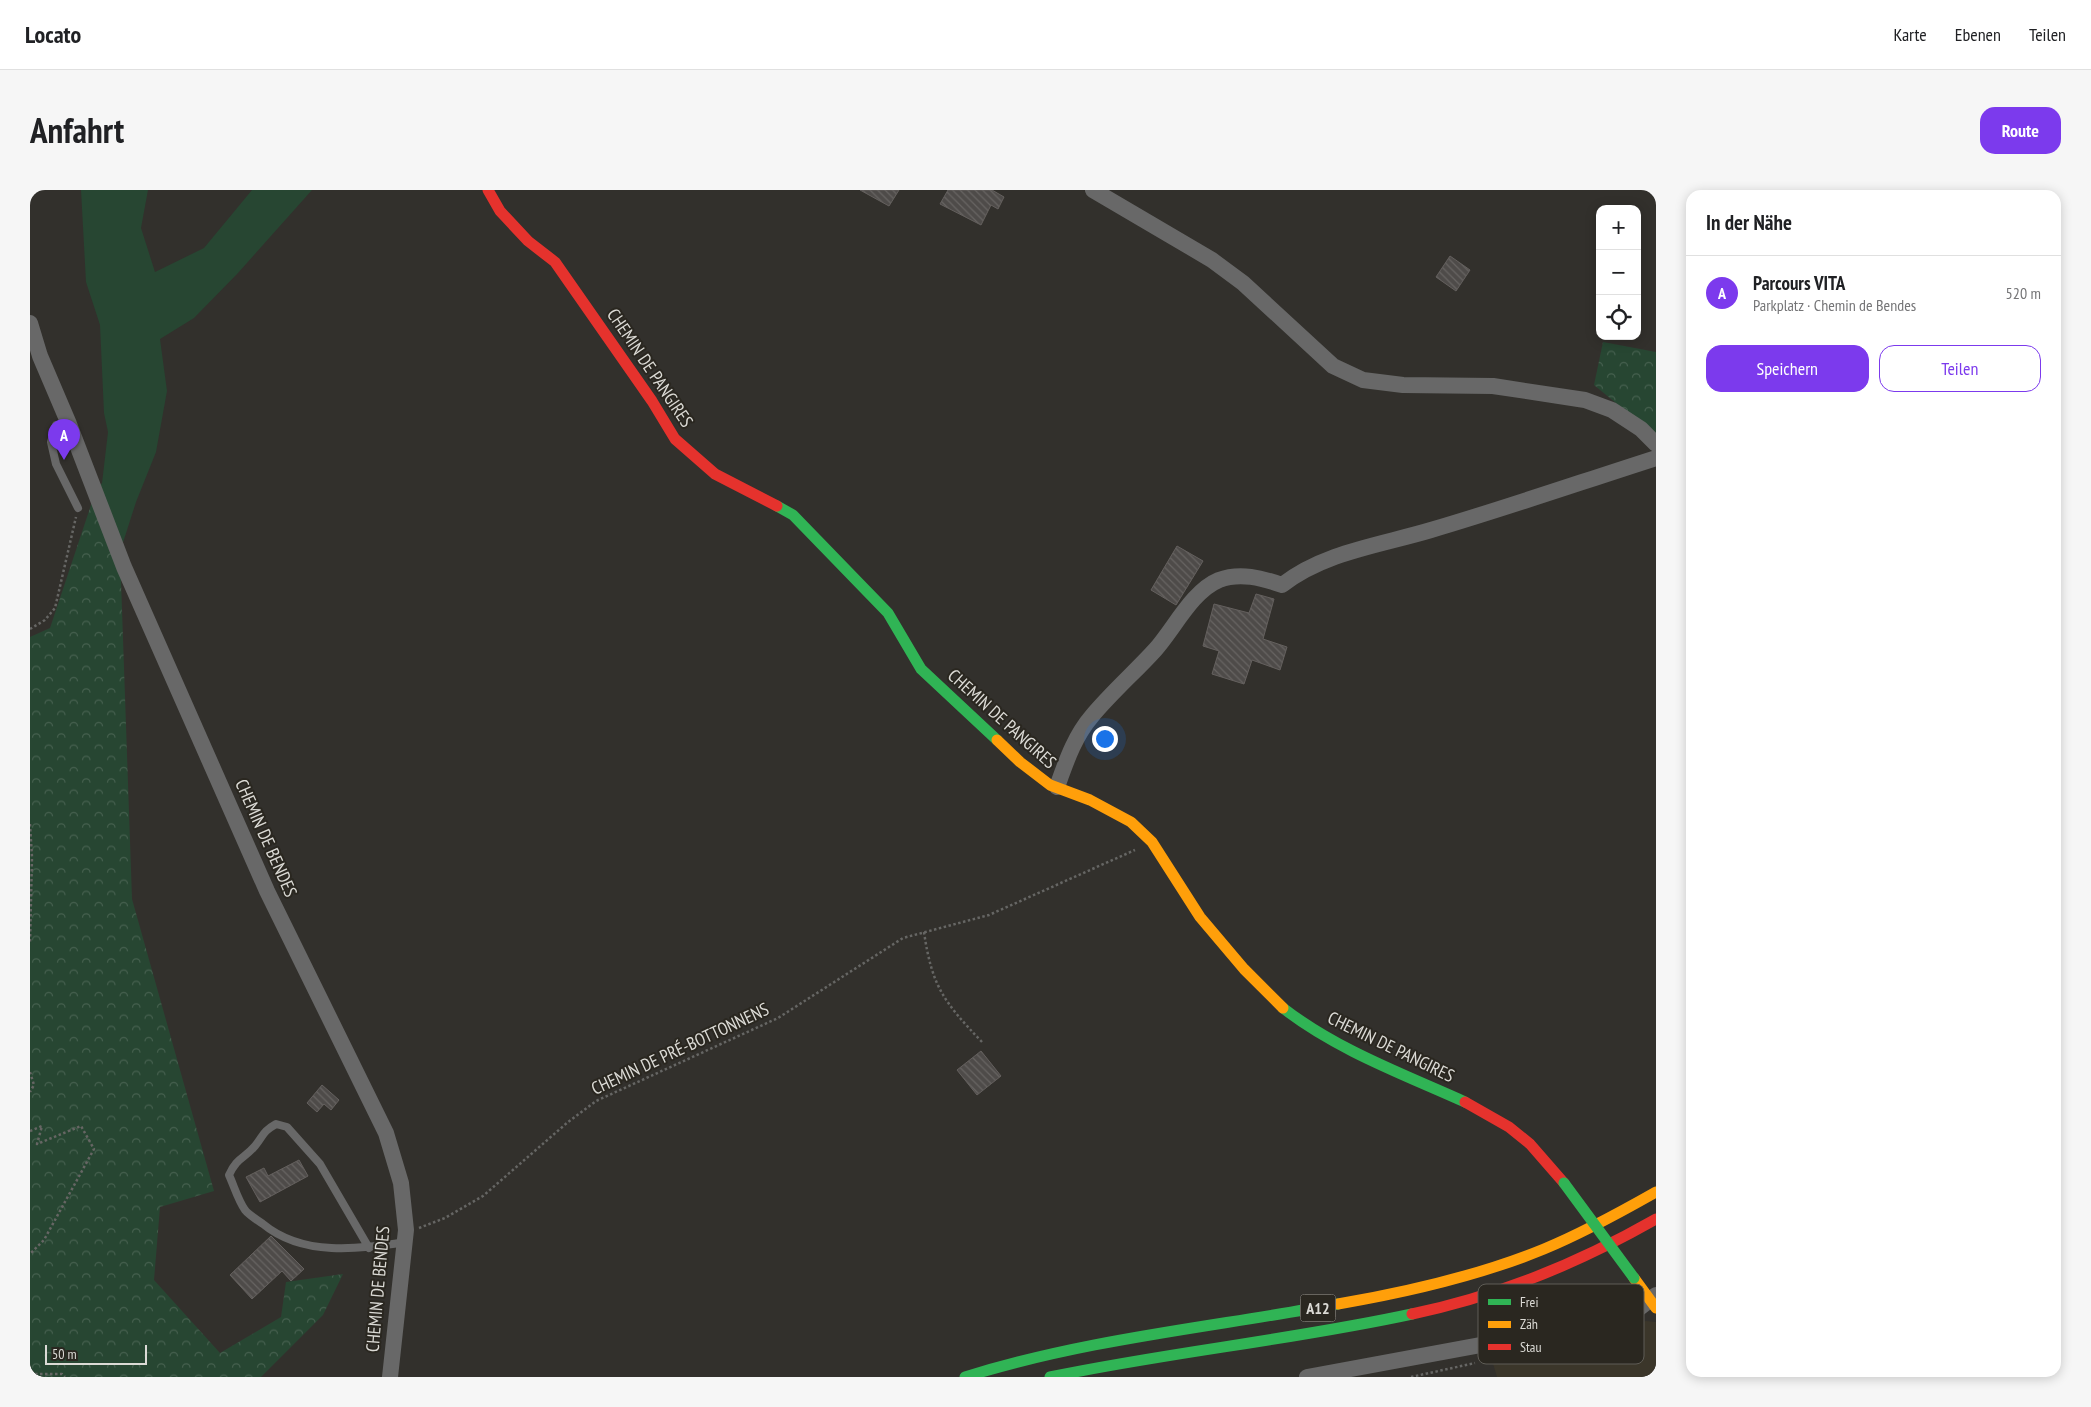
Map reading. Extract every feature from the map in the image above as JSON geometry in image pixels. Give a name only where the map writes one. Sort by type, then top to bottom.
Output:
[{"type":"main road","name":"CHEMIN DE PANGIRES","points":[[488,190],[500,211],[528,240],[555,262],[620,353],[675,439],[715,474],[794,515],[888,613],[921,669],[1020,762],[1050,785],[1090,800],[1131,822],[1152,842],[1200,917],[1244,969],[1281,1006],[1304,1024],[1352,1051],[1476,1107],[1509,1127],[1530,1144],[1564,1183],[1639,1284]]},
{"type":"main road","name":"A12","points":[[965,1377],[1082,1347],[1354,1303],[1451,1281],[1512,1262],[1555,1245],[1612,1218],[1656,1192]]},
{"type":"main road","name":"A12","points":[[1517,1284],[1590,1255],[1656,1219]]},
{"type":"main road","name":"CHEMIN DE PANGIRES","points":[[1644,1290],[1654,1301]]},
{"type":"main road","name":"A12","points":[[1050,1377],[1159,1356],[1342,1328],[1478,1298]]},
{"type":"street","points":[[1092,190],[1212,260],[1243,283],[1333,366],[1364,380],[1403,385],[1493,386],[1585,400],[1612,410],[1641,429],[1656,444]]},
{"type":"street","name":"CHEMIN DE BENDES","points":[[30,323],[40,356],[69,424],[124,567],[267,891],[386,1133],[401,1183],[406,1236],[390,1377]]},
{"type":"street","points":[[1057,788],[1069,751],[1091,716],[1157,648],[1201,594],[1218,580],[1239,576],[1261,578],[1282,585],[1295,575],[1360,549],[1430,530],[1656,458]]},
{"type":"street","points":[[1307,1377],[1478,1346]]},
{"type":"lane","points":[[69,424],[56,425],[51,442],[56,464],[78,508]]},
{"type":"lane","points":[[369,1248],[320,1164],[287,1128],[276,1124],[264,1131],[254,1147],[234,1162],[229,1175],[246,1211],[277,1236],[298,1244],[350,1249],[369,1248],[406,1236]]},
{"type":"path","points":[[30,629],[45,620],[54,608],[78,508]]},
{"type":"path","points":[[30,824],[32,857],[30,944]]},
{"type":"path","name":"CHEMIN DE PRÉ-BOTTONNENS","points":[[406,1236],[429,1226],[483,1196],[568,1122],[596,1101],[778,1018],[903,938],[989,915],[1152,842]]},
{"type":"path","points":[[924,932],[928,961],[940,993],[953,1012],[982,1042]]},
{"type":"path","points":[[30,1072],[34,1085],[30,1092]]},
{"type":"path","points":[[30,1130],[42,1126],[36,1144],[81,1126],[94,1149],[44,1240],[30,1254]]},
{"type":"path","points":[[1411,1377],[1478,1362]]},
{"type":"path","points":[[30,1374],[62,1374],[65,1377]]},
{"type":"shaded area","points":[[1644,1321],[1656,1322],[1656,1377],[1497,1377],[1493,1364],[1644,1364]]},
{"type":"green space","points":[[81,190],[148,190],[141,228],[155,272],[204,248],[252,190],[312,190],[238,273],[194,318],[160,339],[167,391],[156,452],[136,502],[120,552],[95,493],[102,483],[108,432],[104,413],[100,325],[86,282]]},
{"type":"green space","points":[[1603,342],[1656,352],[1656,436],[1594,385]]},
{"type":"green space","points":[[95,493],[120,552],[132,899],[214,1191],[160,1207],[154,1280],[220,1353],[281,1317],[286,1282],[343,1274],[323,1315],[261,1377],[30,1377],[30,637],[50,628]]},
{"type":"building","points":[[860,190],[899,190],[889,206]]},
{"type":"building","points":[[948,190],[992,190],[1004,197],[998,209],[991,205],[981,225],[940,204]]},
{"type":"building","points":[[1450,256],[1470,270],[1456,291],[1436,277]]},
{"type":"building","points":[[1177,546],[1203,561],[1176,605],[1151,590]]},
{"type":"building","points":[[1256,594],[1274,599],[1263,639],[1287,647],[1280,670],[1252,660],[1244,684],[1212,674],[1219,651],[1203,646],[1214,604],[1249,613]]},
{"type":"building","points":[[981,1051],[1001,1076],[977,1095],[957,1070]]},
{"type":"building","points":[[322,1085],[339,1100],[331,1110],[324,1104],[317,1112],[307,1103]]},
{"type":"building","points":[[299,1160],[308,1176],[260,1202],[246,1177],[264,1168],[268,1176]]},
{"type":"building","points":[[271,1236],[304,1269],[291,1281],[282,1271],[252,1299],[230,1275]]},
{"type":"traffic: fast","points":[[777,506],[793,515],[888,613],[921,669],[997,740]]},
{"type":"traffic: fast","points":[[1283,1008],[1348,1049],[1465,1102]]},
{"type":"traffic: fast","points":[[1564,1183],[1634,1278]]},
{"type":"traffic: fast","points":[[965,1377],[1011,1364],[1103,1343],[1338,1304]]},
{"type":"traffic: fast","points":[[1050,1377],[1412,1314]]},
{"type":"traffic: slow","points":[[997,740],[1020,762],[1050,785],[1090,800],[1131,822],[1152,842],[1200,917],[1244,969],[1283,1008]]},
{"type":"traffic: slow","points":[[1338,1304],[1443,1282],[1519,1259],[1587,1229],[1656,1192]]},
{"type":"traffic: slow","points":[[1634,1278],[1638,1284]]},
{"type":"traffic: slow","points":[[1644,1292],[1656,1308]]},
{"type":"traffic: jam","points":[[488,190],[500,211],[528,241],[555,262],[652,401],[675,439],[715,474],[777,506]]},
{"type":"traffic: jam","points":[[1465,1102],[1509,1127],[1530,1144],[1564,1183]]},
{"type":"traffic: jam","points":[[1517,1284],[1598,1250],[1656,1219]]},
{"type":"traffic: jam","points":[[1412,1314],[1478,1297]]},
{"type":"place","name":"Parcours VITA","points":[[64,460]]}]
